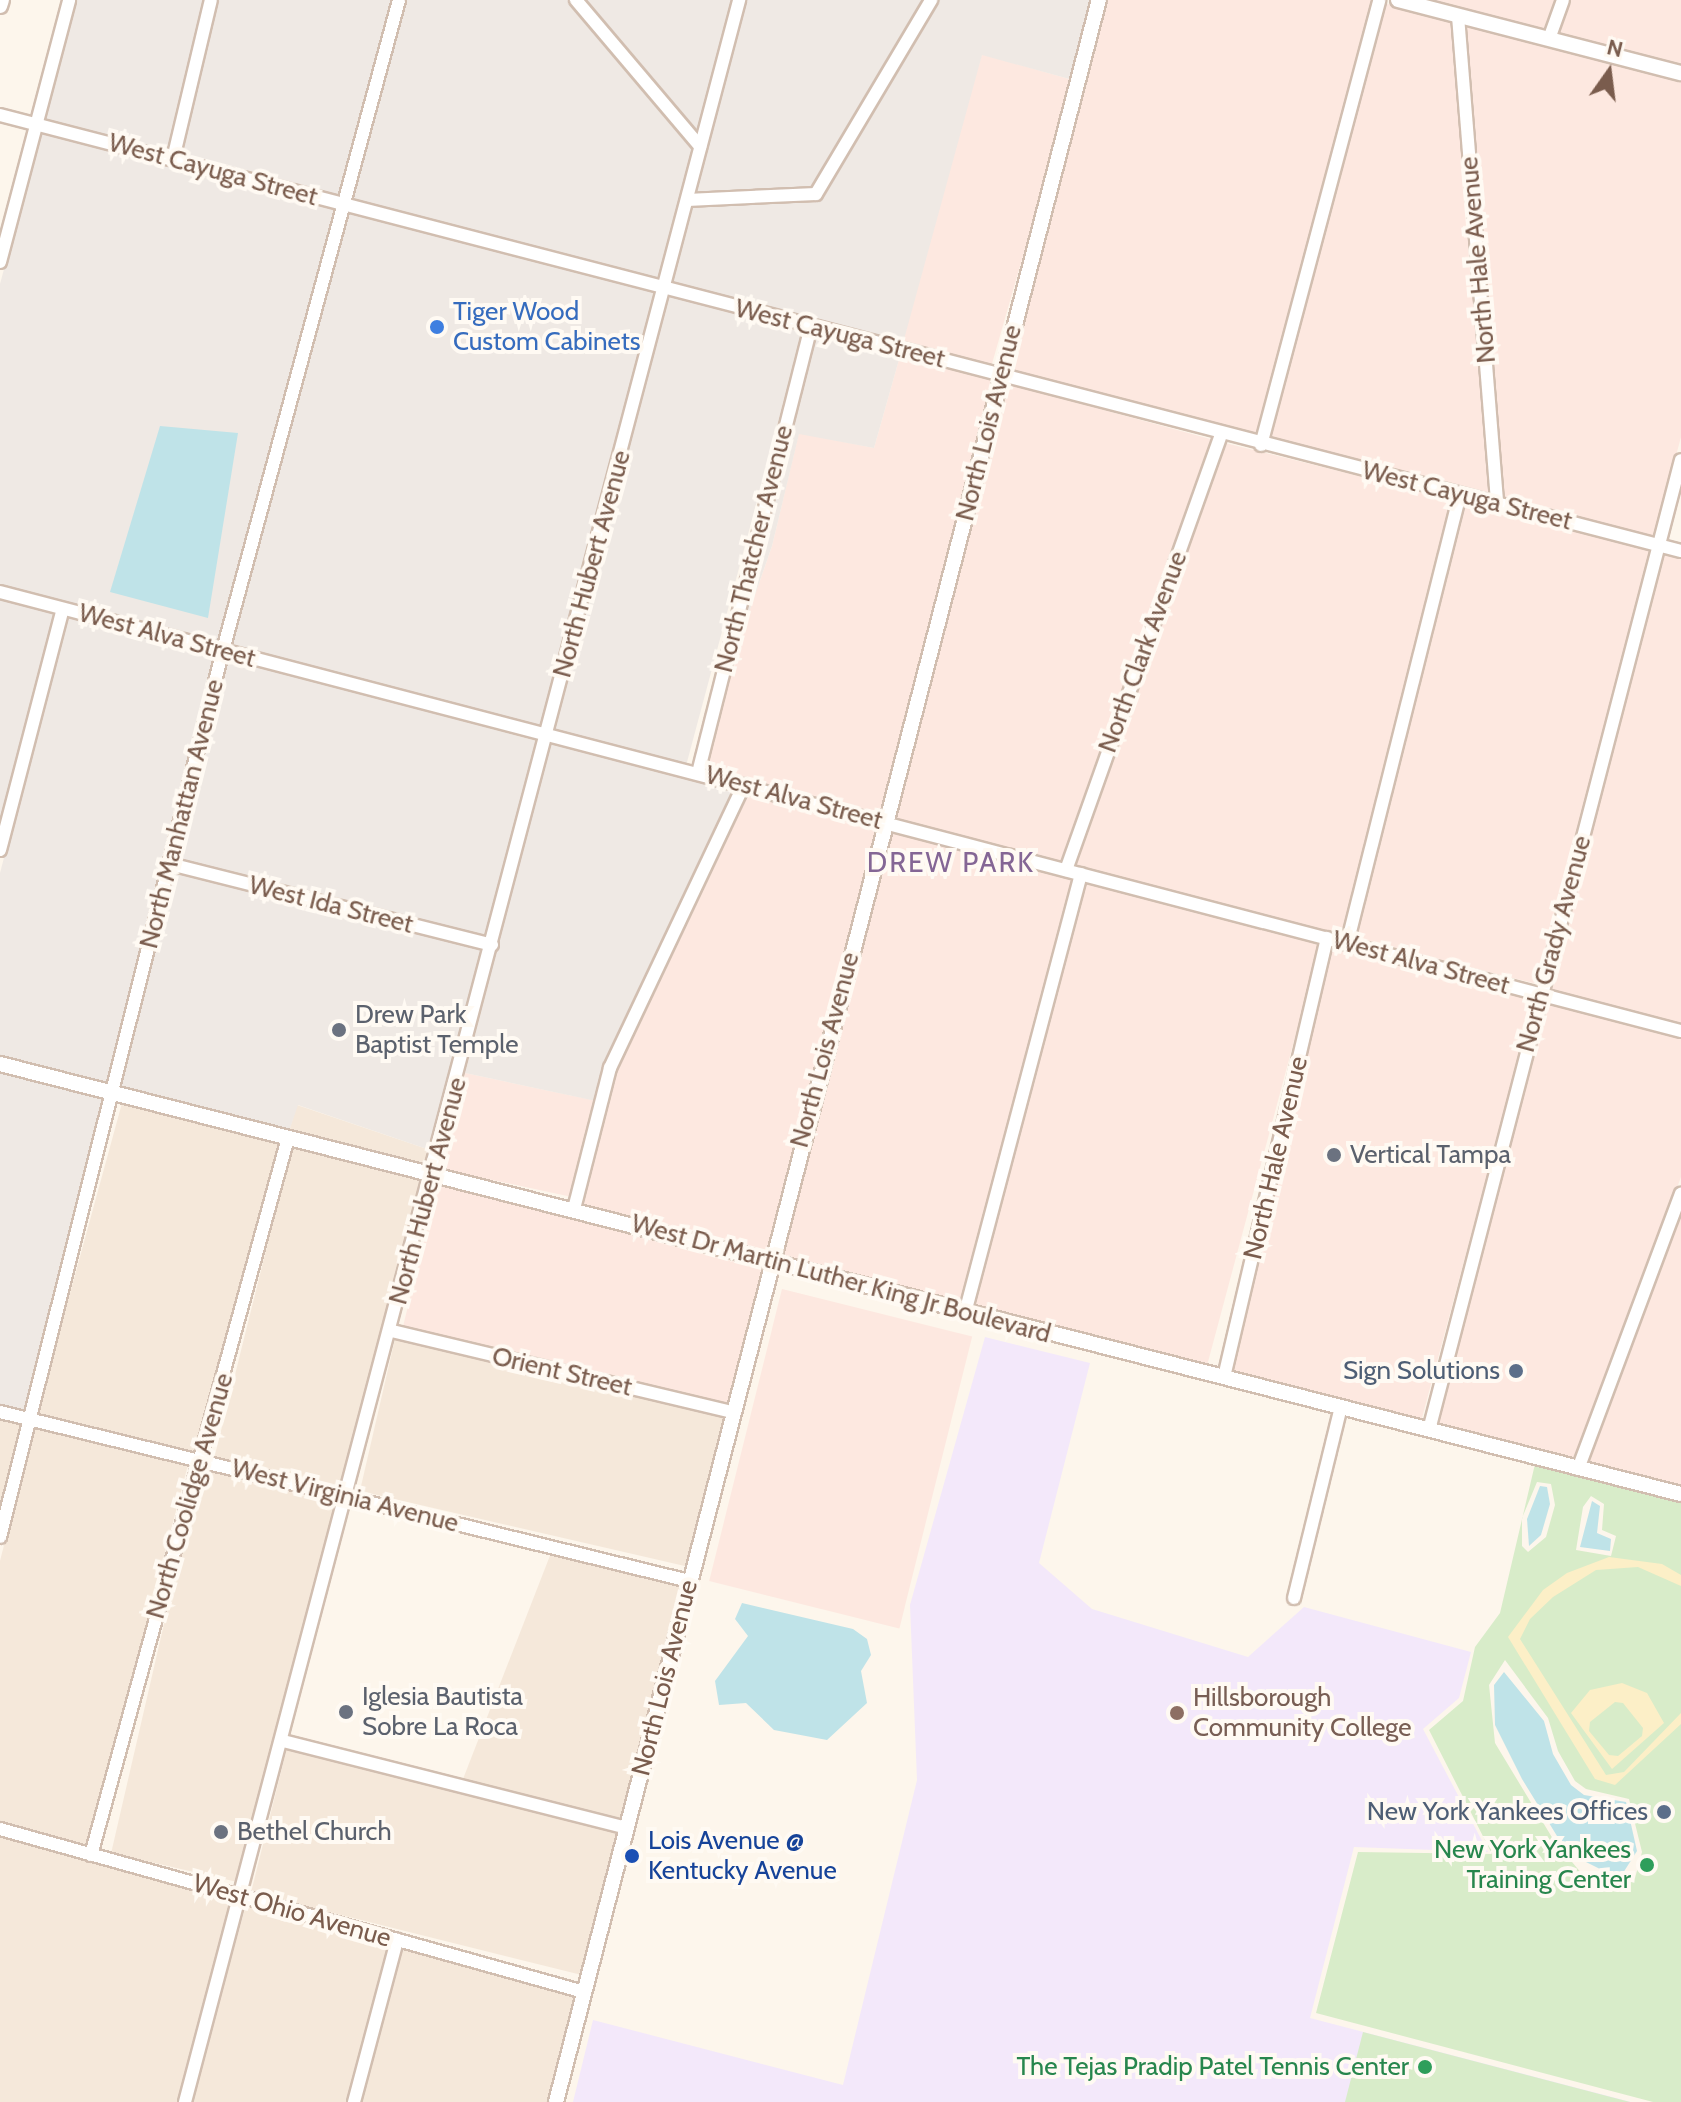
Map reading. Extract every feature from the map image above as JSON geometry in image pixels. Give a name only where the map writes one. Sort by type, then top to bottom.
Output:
[{"type":"street","points":[[0,6],[2,0]]},
{"type":"street","points":[[0,262],[69,0]]},
{"type":"street","points":[[173,159],[211,0]]},
{"type":"street","name":"North Manhattan Avenue","points":[[0,1537],[223,650],[399,0]]},
{"type":"street","points":[[576,0],[700,146]]},
{"type":"street","name":"North Hubert Avenue","points":[[185,2102],[392,1331],[739,0]]},
{"type":"street","points":[[687,200],[816,194],[931,0]]},
{"type":"street","name":"North Lois Avenue","points":[[556,2102],[770,1259],[1099,0]]},
{"type":"street","points":[[1261,445],[1379,0]]},
{"type":"street","points":[[1398,0],[1681,73]]},
{"type":"street","points":[[1549,39],[1563,0]]},
{"type":"street","name":"North Hale Avenue","points":[[1458,16],[1497,503]]},
{"type":"street","name":"West Cayuga Street","points":[[0,115],[1221,435],[1681,551]]},
{"type":"street","name":"North Thatcher Avenue","points":[[698,773],[811,326]]},
{"type":"street","name":"North Clark Avenue","points":[[1066,870],[1221,435]]},
{"type":"street","name":"North Grady Avenue","points":[[1429,1430],[1681,460]]},
{"type":"street","points":[[1347,944],[1460,494]]},
{"type":"street","name":"West Alva Street","points":[[0,592],[1681,1031]]},
{"type":"street","points":[[0,850],[63,609]]},
{"type":"street","points":[[574,1209],[610,1068],[744,785]]},
{"type":"street","name":"West Ida Street","points":[[170,864],[492,945]]},
{"type":"street","points":[[965,1313],[1081,874]]},
{"type":"street","name":"North Hale Avenue","points":[[1224,1377],[1327,938]]},
{"type":"street","name":"West Dr Martin Luther King Jr Boulevard","points":[[0,1064],[1681,1494]]},
{"type":"street","name":"North Coolidge Avenue","points":[[91,1855],[196,1460],[205,1450],[288,1138]]},
{"type":"street","points":[[1578,1469],[1681,1194]]},
{"type":"street","name":"Orient Street","points":[[392,1331],[732,1412]]},
{"type":"street","points":[[1294,1598],[1341,1407]]},
{"type":"street","name":"West Virginia Avenue","points":[[0,1412],[689,1581]]},
{"type":"street","points":[[283,1741],[627,1828]]},
{"type":"street","name":"West Ohio Avenue","points":[[0,1829],[584,1992]]},
{"type":"street","points":[[354,2102],[397,1940]]},
{"type":"shaded area","points":[[75,0],[206,0],[169,151],[44,119]]},
{"type":"shaded area","points":[[218,0],[393,0],[340,196],[180,154]]},
{"type":"shaded area","points":[[405,0],[567,0],[694,148],[660,281],[351,199]]},
{"type":"shaded area","points":[[584,0],[733,0],[698,133]]},
{"type":"shaded area","points":[[745,0],[924,0],[813,188],[695,194]]},
{"type":"shaded area","points":[[938,0],[1094,0],[1073,80],[982,55],[903,343],[672,283],[691,207],[821,198]]},
{"type":"shaded area","points":[[1106,0],[1373,0],[1257,438],[1009,370]]},
{"type":"shaded area","points":[[1424,0],[1557,0],[1546,31]]},
{"type":"shaded area","points":[[1569,0],[1681,0],[1681,66],[1557,34]]},
{"type":"shaded area","points":[[1384,3],[1452,21],[1490,495],[1269,440]]},
{"type":"shaded area","points":[[1465,24],[1681,79],[1681,437],[1654,537],[1502,498]]},
{"type":"shaded area","points":[[982,54],[1073,80],[991,369],[899,342]]},
{"type":"shaded area","points":[[41,132],[336,208],[219,642],[0,585],[0,284]]},
{"type":"shaded area","points":[[348,211],[657,294],[541,728],[232,646]]},
{"type":"shaded area","points":[[668,296],[802,332],[686,766],[552,730]]},
{"type":"shaded area","points":[[815,334],[900,356],[874,448],[799,434],[772,546],[733,658]]},
{"type":"shaded area","points":[[900,356],[994,380],[880,814],[705,768],[733,658],[772,546],[799,433],[874,448]]},
{"type":"shaded area","points":[[1005,383],[1214,440],[1063,862],[892,817]]},
{"type":"shaded area","points":[[1225,443],[1453,499],[1343,936],[1074,865]]},
{"type":"shaded area","points":[[1464,502],[1651,549],[1542,985],[1355,939]]},
{"type":"shaded area","points":[[1662,553],[1681,557],[1681,1024],[1548,989]]},
{"type":"shaded area","points":[[0,599],[56,614],[0,828]]},
{"type":"shaded area","points":[[67,616],[216,655],[108,1086],[0,1057],[0,873]]},
{"type":"shaded area","points":[[227,658],[539,742],[485,942],[173,858]]},
{"type":"shaded area","points":[[550,743],[736,790],[596,1101],[465,1073]]},
{"type":"shaded area","points":[[748,793],[877,827],[767,1251],[581,1204],[616,1070]]},
{"type":"shaded area","points":[[888,830],[1073,880],[960,1303],[775,1253]]},
{"type":"shaded area","points":[[174,872],[485,950],[433,1151],[298,1105],[289,1131],[120,1088]]},
{"type":"shaded area","points":[[1085,882],[1320,945],[1206,1370],[971,1307]]},
{"type":"shaded area","points":[[1331,946],[1534,1000],[1420,1423],[1218,1369]]},
{"type":"shaded area","points":[[1545,1002],[1681,1038],[1681,1177],[1575,1461],[1436,1425]]},
{"type":"shaded area","points":[[0,1071],[105,1098],[26,1411],[0,1405]]},
{"type":"shaded area","points":[[465,1073],[596,1101],[575,1198],[444,1170]]},
{"type":"shaded area","points":[[122,1103],[281,1143],[200,1447],[194,1453],[37,1414]]},
{"type":"shaded area","points":[[297,1105],[433,1151],[429,1166],[289,1131]]},
{"type":"shaded area","points":[[292,1146],[426,1179],[348,1491],[214,1457]]},
{"type":"shaded area","points":[[439,1182],[763,1263],[727,1407],[403,1327]]},
{"type":"shaded area","points":[[1681,1210],[1681,1487],[1586,1464]]},
{"type":"shaded area","points":[[782,1289],[972,1336],[899,1628],[709,1581]]},
{"type":"shaded area","name":"Hillsborough Community College","points":[[985,1337],[1090,1363],[1039,1563],[1092,1609],[1248,1657],[1304,1607],[1471,1652],[1459,1698],[1423,1729],[1488,1852],[1354,1847],[1310,2018],[1631,2102],[573,2102],[593,2020],[843,2085],[917,1780],[910,1605]]},
{"type":"shaded area","points":[[395,1339],[725,1415],[690,1567],[360,1491]]},
{"type":"shaded area","points":[[0,1419],[23,1424],[0,1514]]},
{"type":"shaded area","points":[[34,1427],[188,1465],[88,1847],[0,1823],[0,1561]]},
{"type":"shaded area","points":[[200,1468],[340,1500],[251,1885],[111,1853]]},
{"type":"shaded area","points":[[551,1553],[682,1586],[623,1820],[463,1779]]},
{"type":"shaded area","points":[[287,1748],[621,1831],[585,1976],[251,1893]]},
{"type":"shaded area","points":[[0,1836],[234,1901],[179,2102],[0,2102]]},
{"type":"shaded area","points":[[246,1905],[389,1945],[348,2102],[191,2102]]},
{"type":"shaded area","points":[[401,1948],[577,1997],[550,2102],[361,2102]]},
{"type":"green space","points":[[1535,1464],[1681,1501],[1681,2102],[1653,2102],[1316,2013],[1358,1852],[1492,1854],[1429,1730],[1463,1701],[1475,1647],[1500,1613],[1522,1519],[1522,1546],[1528,1552],[1546,1537],[1555,1505],[1551,1484],[1537,1482],[1523,1516]],"holes":[[[1591,1496],[1604,1504],[1602,1530],[1616,1536],[1611,1556],[1576,1550],[1583,1507]],[[1505,1660],[1548,1718],[1558,1751],[1575,1781],[1586,1789],[1629,1799],[1642,1852],[1635,1878],[1625,1887],[1582,1874],[1553,1839],[1495,1743],[1489,1685]]]},
{"type":"green space","name":"The Tejas Pradip Patel Tennis Center","points":[[1363,2032],[1630,2102],[1345,2102]]},
{"type":"sand","points":[[1609,1557],[1662,1564],[1681,1575],[1681,1586],[1638,1567],[1596,1570],[1553,1597],[1530,1619],[1520,1639],[1606,1775],[1624,1772],[1681,1713],[1681,1724],[1615,1785],[1595,1779],[1508,1637],[1543,1590],[1567,1573]]},
{"type":"sand","points":[[1622,1683],[1647,1693],[1664,1723],[1612,1769],[1571,1713],[1590,1690]],"holes":[[[1615,1702],[1623,1703],[1643,1728],[1642,1736],[1618,1756],[1609,1755],[1589,1731],[1590,1722]]]},
{"type":"water","points":[[160,426],[238,433],[208,618],[110,592]]},
{"type":"water","points":[[1540,1486],[1547,1487],[1550,1504],[1541,1535],[1529,1546],[1527,1519]]},
{"type":"water","points":[[1592,1501],[1600,1506],[1597,1533],[1611,1539],[1610,1551],[1580,1547]]},
{"type":"water","points":[[742,1603],[853,1629],[867,1639],[871,1655],[861,1671],[867,1703],[827,1740],[774,1730],[746,1703],[719,1705],[715,1681],[748,1636],[735,1619]]},
{"type":"water","points":[[1504,1672],[1544,1721],[1553,1754],[1571,1785],[1584,1795],[1626,1802],[1637,1851],[1623,1873],[1608,1873],[1578,1858],[1557,1836],[1522,1779],[1495,1725],[1494,1685]]},
{"type":"place","name":"Tiger Wood Custom Cabinets","points":[[437,327]]},
{"type":"place","name":"Drew Park Baptist Temple","points":[[339,1030]]},
{"type":"place","name":"Vertical Tampa","points":[[1334,1155]]},
{"type":"place","name":"Sign Solutions","points":[[1516,1371]]},
{"type":"place","name":"Iglesia Bautista Sobre La Roca","points":[[346,1712]]},
{"type":"place","name":"Hillsborough Community College","points":[[1177,1713]]},
{"type":"place","name":"New York Yankees Offices","points":[[1664,1812]]},
{"type":"place","name":"Bethel Church","points":[[221,1832]]},
{"type":"place","name":"Lois Avenue @ Kentucky Avenue","points":[[632,1856]]},
{"type":"place","name":"New York Yankees Training Center","points":[[1647,1865]]},
{"type":"place","name":"The Tejas Pradip Patel Tennis Center","points":[[1425,2067]]},
{"type":"district","name":"DREW PARK","points":[[951,862]]}]
